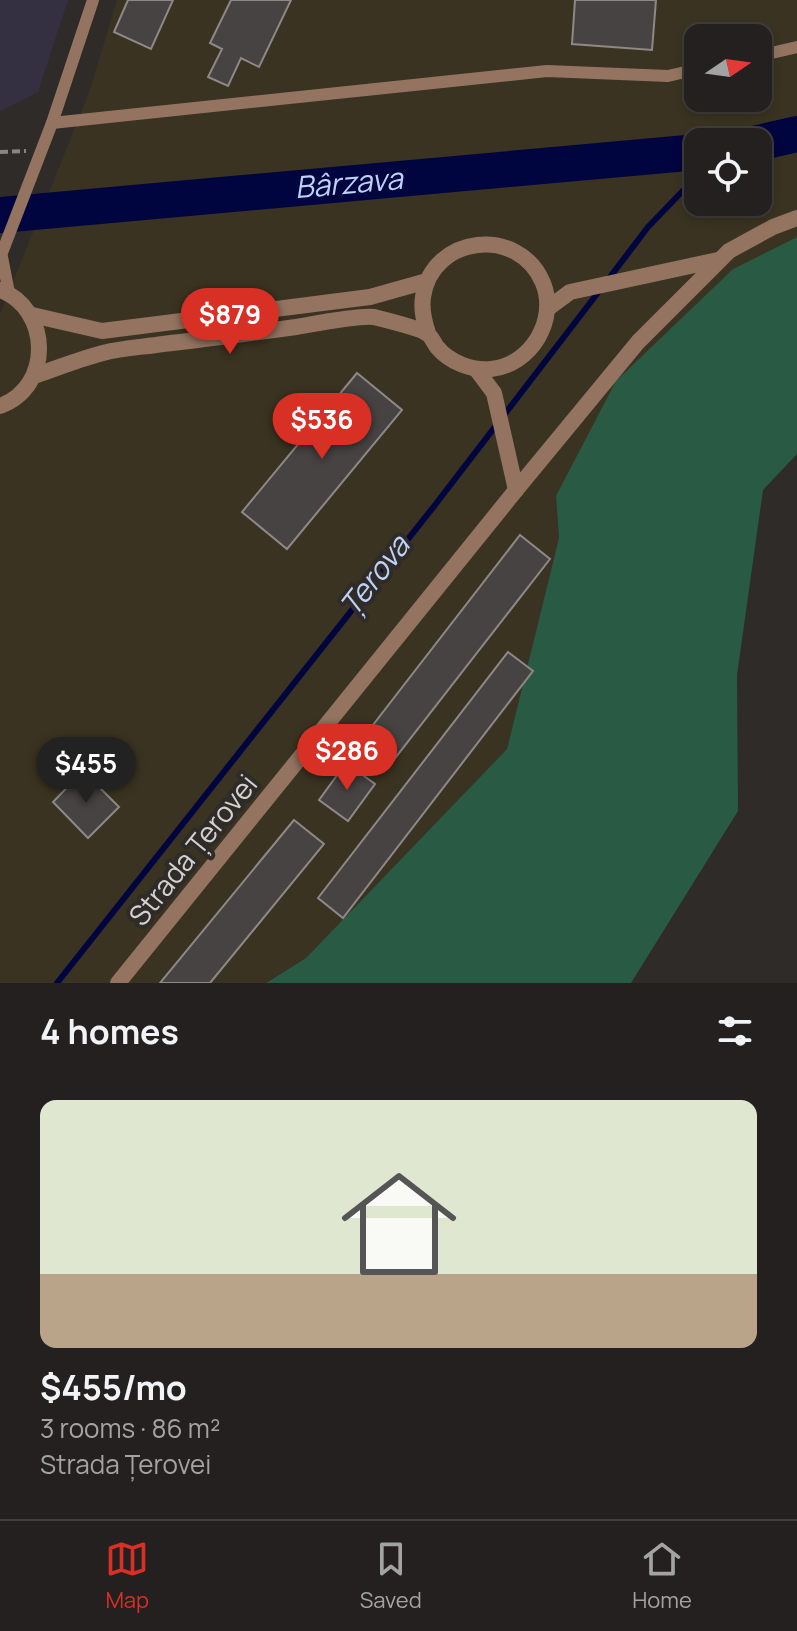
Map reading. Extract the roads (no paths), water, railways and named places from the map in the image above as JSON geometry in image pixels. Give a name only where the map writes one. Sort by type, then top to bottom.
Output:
[{"type":"street","points":[[547,309],[576,290],[719,259],[773,227],[797,218]]},
{"type":"street","points":[[467,246],[503,246],[520,254],[543,282],[547,309],[542,333],[527,353],[505,366],[476,369],[456,363],[439,350],[428,333],[422,298],[427,281],[437,266],[467,246]]},
{"type":"street","name":"Strada Țerovei","points":[[118,983],[638,342],[719,259]]},
{"type":"street","points":[[32,315],[102,331],[370,297],[427,281]]},
{"type":"street","points":[[543,282],[576,290]]},
{"type":"street","points":[[0,406],[23,392],[34,376],[40,356],[39,334],[32,315],[22,302],[5,291]]},
{"type":"street","points":[[34,376],[104,352],[371,317],[428,333]]},
{"type":"street","points":[[495,397],[505,366]]},
{"type":"street","points":[[476,369],[495,397],[516,490]]},
{"type":"lane","points":[[5,291],[3,253],[52,123],[93,0]]},
{"type":"lane","points":[[772,53],[797,47]]},
{"type":"lane","points":[[52,123],[547,71],[668,76],[684,72]]},
{"type":"waterway","name":"Bârzava","points":[[772,140],[797,134]]},
{"type":"waterway","name":"Bârzava","points":[[0,215],[684,153]]},
{"type":"waterway","name":"Țerova","points":[[607,281],[648,227],[684,190]]},
{"type":"waterway","name":"Țerova","points":[[57,983],[435,505],[600,290]]}]
